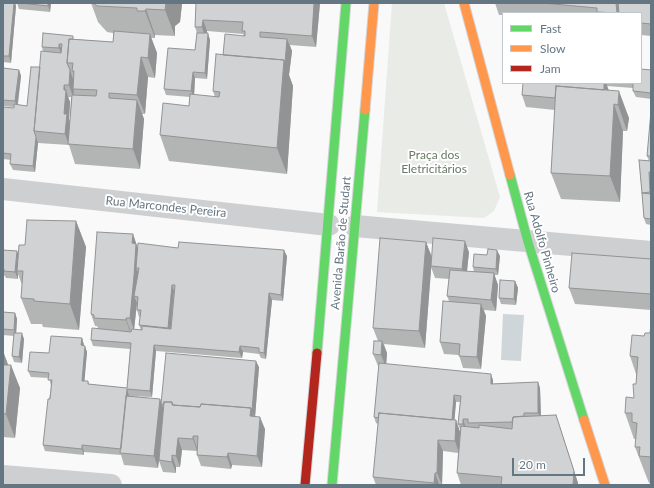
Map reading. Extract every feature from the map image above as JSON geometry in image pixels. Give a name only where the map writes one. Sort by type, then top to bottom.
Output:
[{"type":"main road","name":"Avenida Barão de Studart","points":[[305,485],[329,225],[346,3]]},
{"type":"main road","name":"Avenida Barão de Studart","points":[[332,485],[374,3]]},
{"type":"main road","name":"Rua Adolfo Pinheiro","points":[[464,3],[528,242],[605,485]]},
{"type":"street","name":"Rua Marcondes Pereira","points":[[3,189],[329,225]]},
{"type":"street","points":[[355,226],[651,252]]},
{"type":"street","points":[[3,476],[111,485]]},
{"type":"green space","name":"Praça dos Eletricitários","points":[[392,3],[444,3],[500,197],[494,211],[484,218],[377,212]]},
{"type":"shaded area","points":[[503,314],[524,315],[521,361],[501,360]]},
{"type":"building","points":[[3,3],[14,3],[9,56],[3,56]]},
{"type":"building","points":[[21,3],[48,3],[48,6]]},
{"type":"building","points":[[94,3],[166,3],[165,10],[146,9],[145,11],[137,11],[137,8],[97,6]]},
{"type":"building","points":[[196,3],[314,3],[312,36],[260,32],[260,37],[287,39],[285,63],[284,60],[223,55],[225,34],[245,36],[245,31],[242,31],[243,22],[203,20],[202,27],[195,27]]},
{"type":"building","points":[[542,3],[616,3],[617,12],[597,12],[597,8]]},
{"type":"building","points":[[618,3],[651,3],[651,24],[642,23],[642,12],[619,12]]},
{"type":"building","points":[[114,31],[150,34],[148,58],[141,57],[137,95],[109,93],[109,98],[137,100],[133,149],[68,144],[72,95],[96,96],[97,90],[73,89],[73,63],[67,63],[69,39],[113,42]]},
{"type":"building","points":[[43,33],[73,36],[73,39],[69,39],[67,63],[70,70],[69,85],[64,85],[64,90],[66,90],[64,114],[67,114],[65,134],[34,131],[41,51],[61,53],[62,44],[59,44],[59,48],[42,47]]},
{"type":"building","points":[[197,33],[208,33],[205,73],[193,72],[191,91],[164,89],[168,48],[195,50]]},
{"type":"building","points":[[216,54],[284,60],[277,148],[160,135],[163,103],[189,106],[190,94],[219,97],[220,92],[213,91]]},
{"type":"building","points":[[31,67],[40,67],[34,131],[36,137],[33,166],[10,164],[11,154],[3,153],[3,107],[14,108],[14,104],[27,106]]},
{"type":"building","points":[[3,68],[19,70],[15,101],[3,100]]},
{"type":"building","points":[[642,69],[651,70],[651,93],[633,91],[633,84],[642,84]]},
{"type":"building","points":[[523,84],[604,84],[604,90],[556,86],[555,98],[522,95]]},
{"type":"building","points":[[556,86],[619,91],[618,105],[614,104],[610,176],[551,173]]},
{"type":"building","points":[[651,111],[651,156],[647,156]]},
{"type":"building","points":[[639,160],[651,161],[651,172],[649,172],[650,192],[642,193]]},
{"type":"building","points":[[642,193],[651,194],[651,219],[644,218]]},
{"type":"building","points":[[27,220],[76,221],[70,304],[34,301],[34,299],[21,298],[23,271],[17,271],[19,245],[25,245]]},
{"type":"building","points":[[97,232],[133,234],[132,243],[136,244],[134,276],[130,318],[126,318],[126,320],[94,318],[94,315],[91,314]]},
{"type":"building","points":[[380,238],[426,242],[419,331],[373,328]]},
{"type":"building","points":[[433,238],[465,241],[462,269],[431,266]]},
{"type":"building","points":[[179,242],[284,250],[281,295],[269,293],[264,353],[259,352],[259,348],[240,346],[239,352],[154,345],[150,391],[127,389],[121,449],[82,445],[82,449],[43,445],[48,399],[50,399],[52,380],[48,380],[49,373],[28,371],[30,352],[49,353],[51,336],[82,338],[81,345],[85,346],[82,381],[88,381],[88,384],[127,388],[131,343],[91,340],[92,328],[131,332],[132,329],[142,330],[142,326],[171,329],[175,285],[172,285],[168,328],[139,325],[141,310],[137,310],[138,297],[134,296],[139,268],[136,268],[138,243],[178,248]]},
{"type":"building","points":[[488,249],[497,250],[496,269],[473,267],[474,254],[487,255]]},
{"type":"building","points":[[3,250],[17,251],[15,272],[4,271]]},
{"type":"building","points":[[572,253],[651,259],[651,294],[569,288]]},
{"type":"building","points":[[450,270],[494,273],[491,300],[447,296]]},
{"type":"building","points":[[500,280],[515,281],[514,299],[499,298]]},
{"type":"building","points":[[443,301],[481,304],[477,357],[459,356],[460,344],[440,342]]},
{"type":"building","points":[[3,312],[15,313],[14,330],[3,329]]},
{"type":"building","points":[[651,324],[651,457],[639,456],[640,447],[635,447],[637,423],[632,422],[632,413],[625,413],[626,397],[634,398],[633,384],[636,384],[638,357],[630,356],[632,335],[644,336],[645,333],[650,333]]},
{"type":"building","points":[[14,333],[22,333],[19,357],[12,356]]},
{"type":"building","points":[[374,341],[382,341],[381,355],[373,354]]},
{"type":"building","points":[[166,353],[256,361],[252,411],[251,408],[201,404],[200,407],[173,405],[172,402],[164,402],[164,404],[161,404]]},
{"type":"building","points":[[379,363],[491,374],[491,384],[538,382],[538,413],[524,413],[524,416],[513,417],[512,422],[468,423],[468,419],[463,419],[463,424],[458,424],[461,396],[454,395],[452,420],[379,413],[378,418],[374,417]]},
{"type":"building","points":[[3,365],[11,365],[6,414],[3,414]]},
{"type":"building","points":[[126,396],[160,399],[154,456],[120,453]]},
{"type":"building","points":[[164,402],[172,402],[172,405],[200,407],[201,404],[251,408],[250,416],[260,417],[257,456],[228,453],[227,457],[197,455],[198,436],[193,436],[193,439],[178,438],[176,456],[172,455],[172,462],[159,460]]},
{"type":"building","points":[[379,413],[456,420],[455,441],[438,440],[437,473],[435,473],[434,483],[373,477]]},
{"type":"building","points":[[556,415],[574,471],[573,485],[501,485],[502,477],[457,473],[461,426],[479,428],[479,425],[512,429],[513,417]]},
{"type":"traffic: fast","points":[[317,353],[346,3]]},
{"type":"traffic: fast","points":[[332,485],[365,110]]},
{"type":"traffic: fast","points":[[510,175],[528,242],[584,420]]},
{"type":"traffic: slow","points":[[365,110],[374,3]]},
{"type":"traffic: slow","points":[[464,3],[510,175]]},
{"type":"traffic: slow","points":[[584,420],[605,485]]},
{"type":"traffic: jam","points":[[305,485],[317,353]]}]
